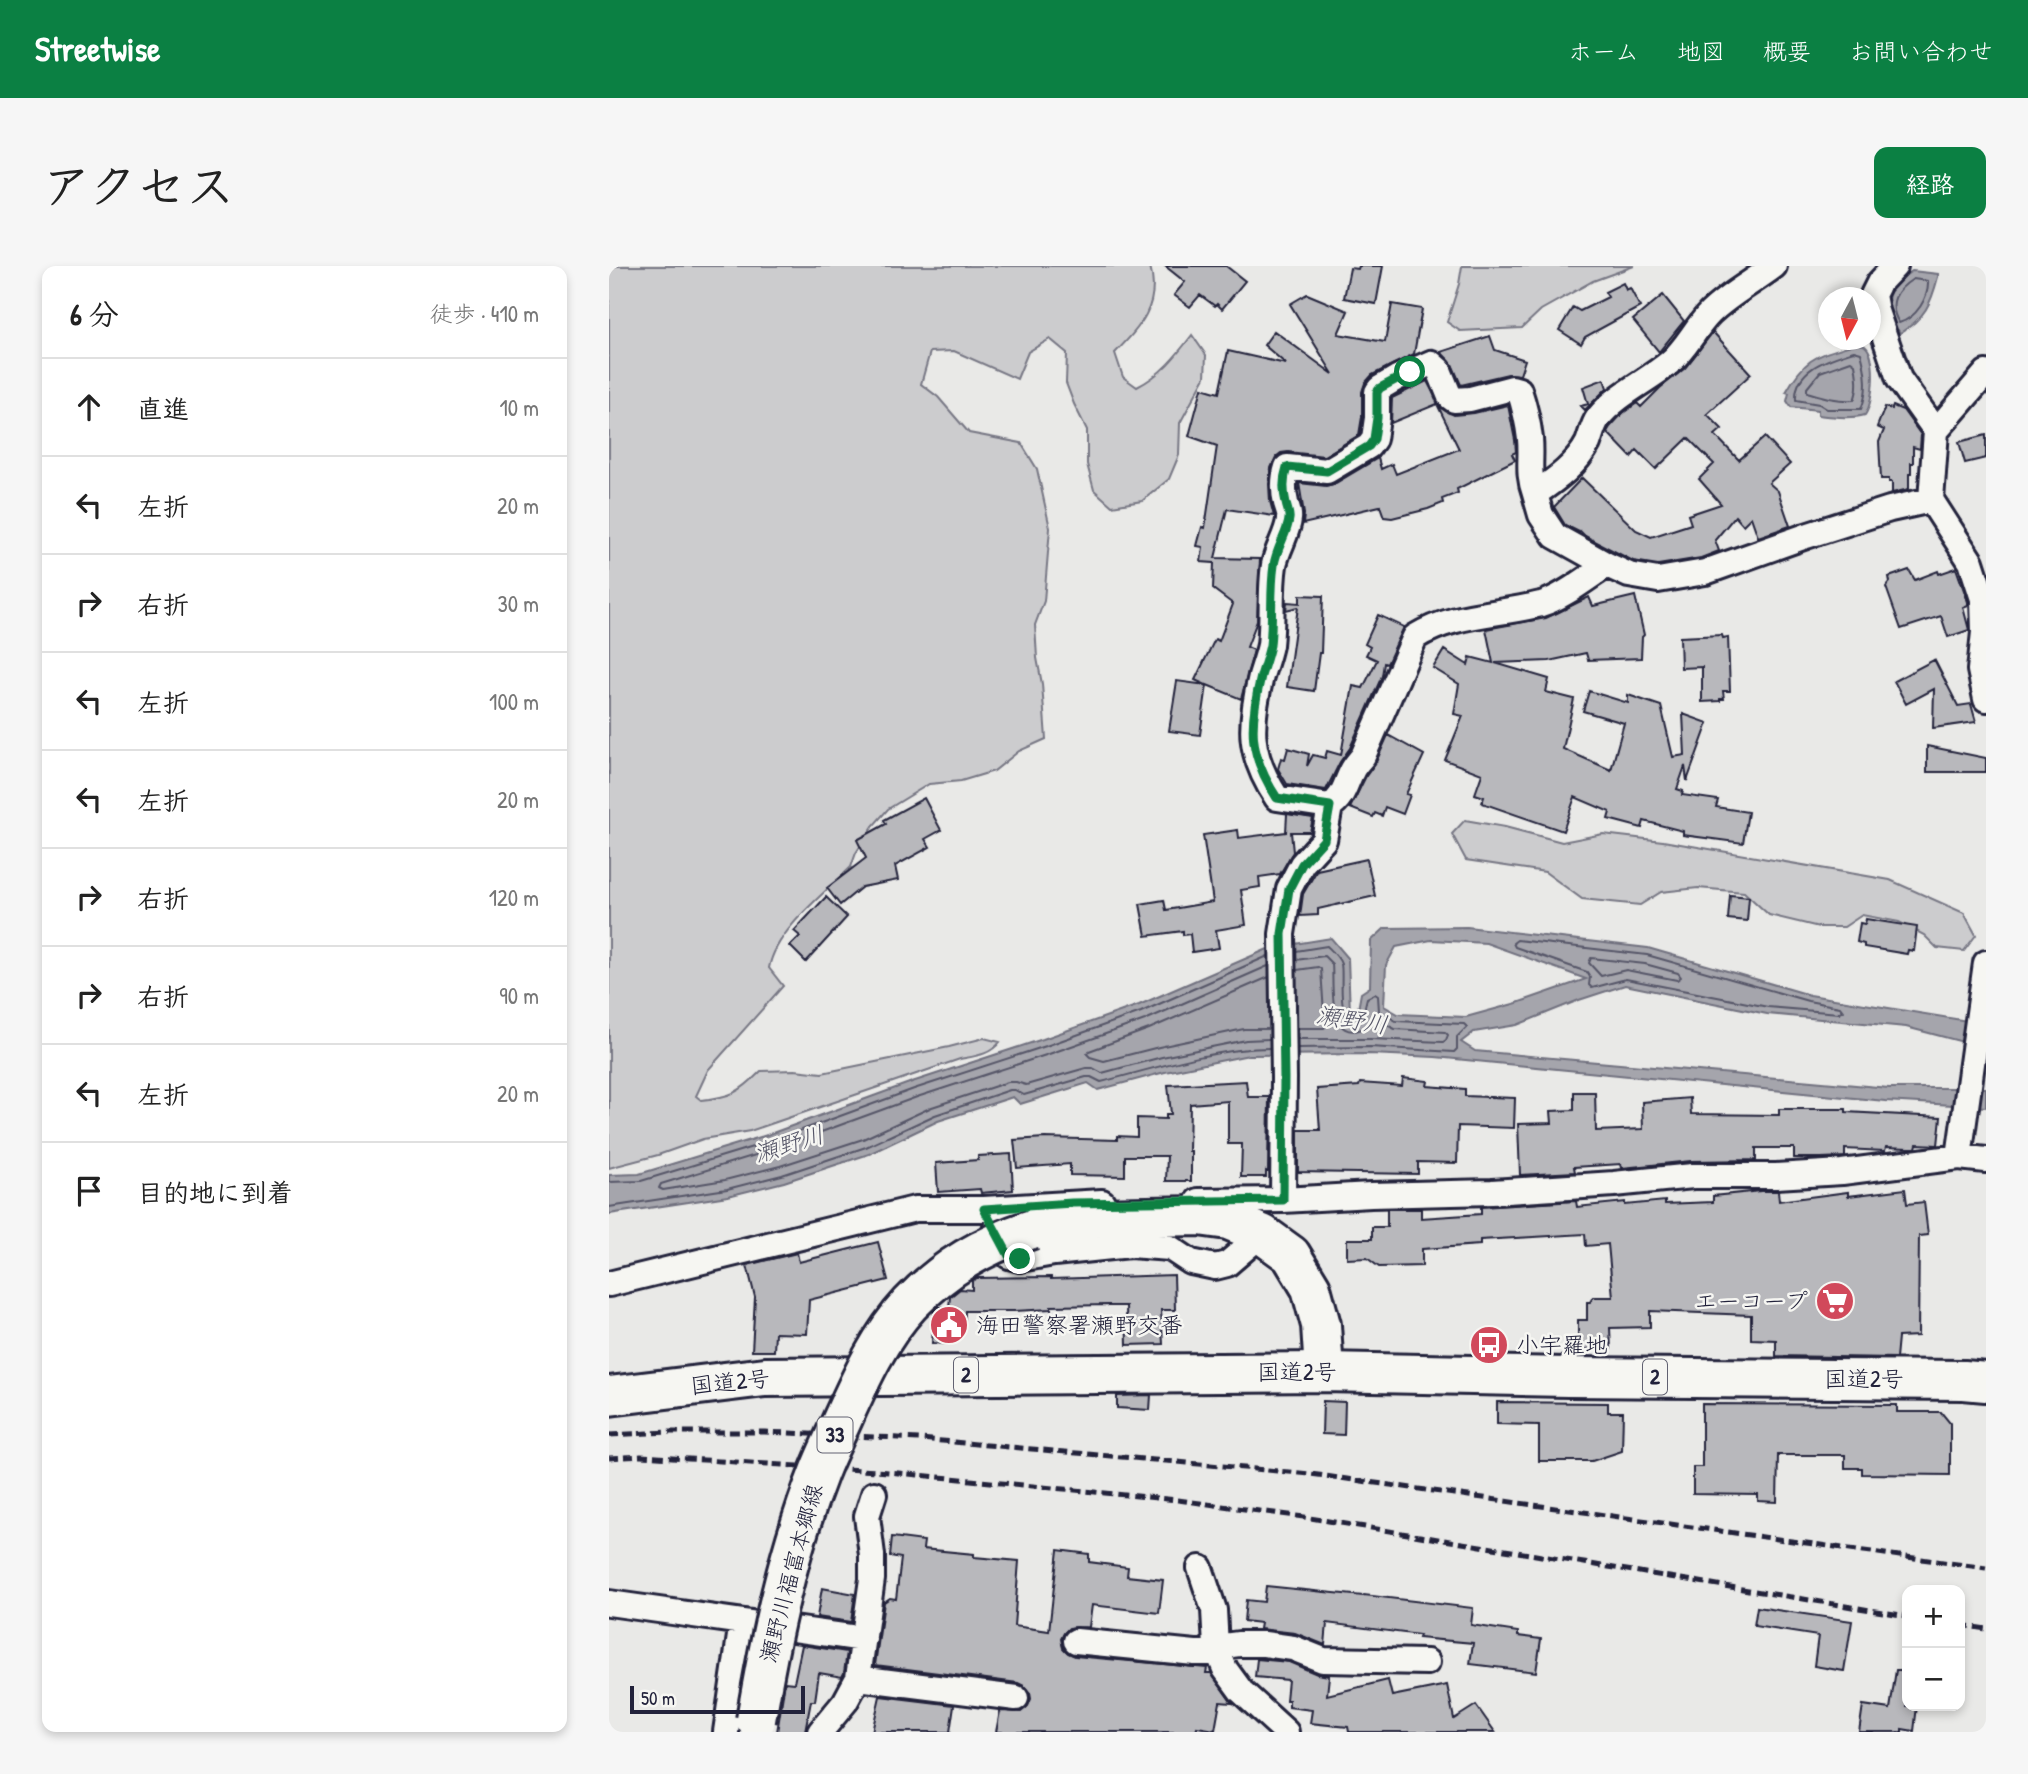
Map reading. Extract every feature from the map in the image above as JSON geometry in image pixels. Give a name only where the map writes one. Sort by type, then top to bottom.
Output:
[{"type":"main road","name":"瀬野川福富本郷線","points":[[745,1728],[799,1533],[819,1473],[858,1385],[890,1329],[909,1305],[950,1268],[980,1249],[1032,1230],[1095,1218],[1199,1216],[1228,1220],[1262,1234],[1291,1255],[1311,1288],[1321,1325],[1324,1372]]},
{"type":"main road","name":"国道2号","points":[[609,1396],[765,1377],[1324,1372],[1986,1382]]},
{"type":"street","points":[[1535,494],[1557,479],[1579,458],[1597,419],[1630,389],[1653,376],[1672,360],[1709,314],[1774,266]]},
{"type":"street","points":[[1895,266],[1879,283],[1873,295],[1876,311],[1899,379],[1935,431]]},
{"type":"street","points":[[1607,565],[1545,603],[1449,621],[1428,628],[1415,637],[1363,756],[1352,770],[1338,801],[1330,806],[1277,798],[1259,764],[1252,723],[1269,648],[1274,565],[1289,522],[1284,491],[1287,467],[1327,471],[1369,446],[1374,439],[1376,428],[1377,392],[1397,378],[1431,363],[1439,370],[1450,397],[1454,400],[1469,399],[1511,388],[1519,390],[1530,440],[1530,479],[1541,515],[1555,536],[1629,575],[1658,580],[1705,572],[1890,509],[1931,500]]},
{"type":"street","points":[[1986,373],[1935,431],[1931,500],[1971,562],[1983,599],[1984,632],[1980,670],[1986,699]]},
{"type":"street","points":[[1283,1200],[1282,934],[1289,889],[1302,864],[1324,840],[1330,806]]},
{"type":"street","points":[[1959,1157],[1986,964]]},
{"type":"street","points":[[609,1284],[915,1209],[1492,1192],[1693,1176],[1776,1176],[1842,1172],[1959,1157],[1986,1160]]},
{"type":"street","points":[[984,1209],[1009,1256],[1020,1259],[1130,1245],[1170,1248],[1191,1262],[1215,1267],[1227,1264],[1262,1234]]},
{"type":"street","points":[[820,1732],[845,1702],[858,1678],[872,1579],[867,1516],[874,1494]]},
{"type":"street","points":[[1200,1568],[1214,1610],[1218,1650],[1225,1669],[1241,1691],[1286,1732]]},
{"type":"street","points":[[609,1603],[864,1639]]},
{"type":"street","points":[[742,1622],[745,1728]]},
{"type":"street","points":[[1076,1641],[1195,1653],[1238,1644],[1264,1644],[1293,1648],[1323,1660],[1427,1662]]},
{"type":"street","points":[[858,1678],[1016,1698]]},
{"type":"shaded area","points":[[609,266],[1150,266],[1153,292],[1146,314],[1133,334],[1115,353],[1123,377],[1137,387],[1146,382],[1167,364],[1192,335],[1206,355],[1205,377],[1180,423],[1179,455],[1169,479],[1142,501],[1112,506],[1094,490],[1087,464],[1087,430],[1066,383],[1067,353],[1050,339],[1028,352],[1017,379],[954,351],[930,352],[921,384],[938,397],[969,433],[1021,443],[1037,469],[1050,528],[1044,601],[1035,625],[1046,739],[1019,751],[994,771],[961,781],[929,784],[888,809],[873,826],[856,853],[851,867],[803,913],[781,940],[769,968],[783,986],[708,1070],[696,1096],[701,1100],[727,1095],[740,1089],[761,1071],[795,1070],[822,1073],[984,1038],[1000,1042],[992,1050],[982,1054],[960,1059],[750,1131],[703,1139],[609,1168]]},
{"type":"shaded area","points":[[1462,266],[1634,266],[1593,281],[1541,310],[1522,328],[1460,331],[1447,322]]},
{"type":"shaded area","points":[[1465,820],[1562,842],[1603,834],[1663,841],[1890,880],[1964,913],[1976,935],[1964,951],[1937,948],[1924,935],[1899,922],[1862,915],[1844,927],[1819,927],[1769,915],[1744,892],[1698,888],[1661,892],[1640,905],[1582,899],[1545,872],[1466,860],[1452,834]]},
{"type":"water","points":[[1912,271],[1938,274],[1938,277],[1926,309],[1900,333],[1898,330],[1892,330],[1888,310],[1889,296],[1896,283]]},
{"type":"water","points":[[1836,350],[1869,351],[1873,369],[1872,390],[1865,415],[1818,415],[1818,410],[1791,407],[1787,401],[1789,393],[1786,392],[1800,371],[1821,355]]},
{"type":"water","name":"瀬野川","points":[[1467,927],[1648,948],[1810,995],[1986,1024],[1986,1048],[1906,1027],[1767,1014],[1625,985],[1517,1025],[1474,1032],[1461,1042],[1475,1051],[1889,1088],[1986,1088],[1986,1107],[1885,1101],[1435,1057],[1370,1054],[1249,1055],[1165,1072],[1098,1090],[1088,1083],[1020,1104],[1013,1097],[938,1121],[869,1154],[784,1182],[728,1196],[609,1214],[609,1175],[639,1174],[767,1135],[912,1082],[1139,1005],[1270,948],[1331,938],[1348,958],[1350,1013],[1357,1015],[1361,993],[1370,987],[1371,941],[1385,928]],"holes":[[[1431,940],[1486,943],[1586,979],[1466,1017],[1398,1014],[1384,1006],[1386,965],[1396,947]]]},
{"type":"building","points":[[1165,266],[1226,266],[1245,281],[1222,309],[1200,295],[1190,307],[1174,295],[1185,282]]},
{"type":"building","points":[[1359,266],[1383,266],[1376,304],[1344,298],[1350,268],[1358,269]]},
{"type":"building","points":[[1623,283],[1626,290],[1630,288],[1640,307],[1585,337],[1581,344],[1559,330],[1573,307],[1580,311],[1608,297],[1605,292]]},
{"type":"building","points":[[1307,294],[1348,311],[1338,334],[1385,342],[1392,304],[1422,309],[1414,354],[1372,375],[1365,383],[1359,435],[1324,456],[1288,452],[1276,457],[1269,484],[1274,516],[1227,509],[1215,558],[1260,559],[1257,621],[1247,647],[1254,650],[1241,699],[1207,685],[1200,735],[1169,731],[1177,681],[1206,685],[1195,680],[1215,639],[1219,641],[1233,604],[1213,589],[1214,563],[1201,562],[1203,547],[1197,546],[1202,527],[1205,528],[1217,446],[1189,436],[1202,388],[1219,393],[1228,351],[1286,364],[1264,345],[1274,331],[1333,374],[1290,304]]},
{"type":"building","points":[[1663,295],[1684,321],[1659,352],[1633,320]]},
{"type":"building","points":[[1713,332],[1751,374],[1707,414],[1722,429],[1715,435],[1739,460],[1765,437],[1790,464],[1769,483],[1778,491],[1790,526],[1758,537],[1751,517],[1743,525],[1735,516],[1715,540],[1719,551],[1701,558],[1658,565],[1633,561],[1565,525],[1554,507],[1582,478],[1636,530],[1651,537],[1691,524],[1688,515],[1721,504],[1699,479],[1714,464],[1688,438],[1656,469],[1637,450],[1631,457],[1607,432],[1623,413],[1637,403],[1641,407],[1685,368]]},
{"type":"building","points":[[1490,336],[1495,350],[1525,360],[1520,375],[1508,374],[1461,385],[1452,364],[1441,352]]},
{"type":"building","points":[[1604,379],[1607,388],[1585,410],[1581,406],[1588,404],[1583,387]]},
{"type":"building","points":[[1427,381],[1441,408],[1454,415],[1508,405],[1515,440],[1516,452],[1512,454],[1515,460],[1457,489],[1458,493],[1442,499],[1443,503],[1428,509],[1392,518],[1384,517],[1380,506],[1303,524],[1299,483],[1326,486],[1334,484],[1378,458],[1381,469],[1392,464],[1396,474],[1459,449],[1437,404],[1391,423],[1392,398]]},
{"type":"building","points":[[1893,406],[1903,410],[1921,435],[1920,449],[1913,447],[1909,489],[1892,493],[1892,482],[1889,482],[1889,479],[1881,479],[1879,442],[1884,430],[1877,427],[1885,407],[1892,409]]},
{"type":"building","points":[[1986,435],[1986,458],[1965,463],[1959,442]]},
{"type":"building","points":[[1956,568],[1968,602],[1968,605],[1963,607],[1969,630],[1948,637],[1941,616],[1901,629],[1886,587],[1890,582],[1889,577],[1909,570],[1915,580],[1938,571],[1939,574]]},
{"type":"building","points":[[1300,595],[1323,596],[1321,653],[1314,691],[1287,687],[1298,607],[1286,610],[1287,602],[1300,603]]},
{"type":"building","points":[[1635,596],[1644,635],[1641,658],[1588,660],[1586,653],[1549,661],[1495,663],[1549,679],[1546,692],[1574,699],[1563,749],[1611,770],[1624,723],[1583,711],[1589,691],[1628,703],[1628,695],[1661,706],[1673,757],[1685,755],[1683,714],[1708,723],[1687,781],[1685,766],[1677,789],[1683,791],[1682,795],[1718,800],[1716,807],[1748,812],[1743,843],[1683,835],[1683,831],[1644,821],[1642,828],[1608,819],[1610,812],[1575,797],[1563,831],[1482,803],[1484,797],[1475,794],[1482,774],[1445,760],[1463,716],[1454,714],[1459,684],[1433,668],[1444,650],[1468,665],[1470,657],[1493,663],[1486,629],[1546,618],[1589,597],[1593,606]]},
{"type":"building","points":[[1378,615],[1404,627],[1387,664],[1384,663],[1382,676],[1350,748],[1326,790],[1287,784],[1278,769],[1288,748],[1309,754],[1307,766],[1313,755],[1325,758],[1327,751],[1341,755],[1353,686],[1363,688],[1377,660],[1366,655],[1370,647],[1365,644]]},
{"type":"building","points":[[1722,635],[1723,638],[1728,637],[1730,691],[1723,691],[1724,699],[1720,701],[1702,702],[1702,667],[1681,668],[1680,637]]},
{"type":"building","points":[[1934,659],[1958,706],[1971,704],[1976,722],[1933,728],[1934,689],[1906,704],[1894,681]]},
{"type":"building","points":[[1388,735],[1424,755],[1406,794],[1410,795],[1403,814],[1385,807],[1382,816],[1375,813],[1373,817],[1350,808]]},
{"type":"building","points":[[1927,746],[1986,758],[1986,772],[1927,772]]},
{"type":"building","points":[[924,798],[941,830],[925,839],[930,847],[895,866],[898,880],[862,887],[840,905],[827,888],[866,858],[857,840],[886,824],[884,820]]},
{"type":"building","points":[[1287,814],[1313,818],[1310,832],[1291,832],[1293,852],[1280,874],[1259,877],[1260,887],[1241,890],[1246,925],[1216,930],[1219,948],[1192,952],[1190,934],[1183,935],[1183,931],[1146,936],[1140,904],[1164,900],[1166,910],[1213,902],[1203,835],[1238,830],[1239,838],[1286,832]]},
{"type":"building","points":[[1367,859],[1375,896],[1318,909],[1318,915],[1300,916],[1303,894],[1317,870]]},
{"type":"building","points":[[1730,895],[1749,897],[1747,921],[1728,919]]},
{"type":"building","points":[[826,897],[847,917],[806,962],[790,946],[800,936],[794,931]]},
{"type":"building","points":[[1866,919],[1917,927],[1914,951],[1908,950],[1907,954],[1864,947],[1864,944],[1857,942],[1860,923],[1865,924]]},
{"type":"building","points":[[1403,1078],[1428,1081],[1427,1086],[1465,1089],[1465,1096],[1515,1098],[1514,1128],[1458,1126],[1457,1163],[1418,1162],[1418,1174],[1298,1172],[1298,1130],[1320,1130],[1317,1089],[1359,1086],[1360,1083],[1402,1086]]},
{"type":"building","points":[[1246,1081],[1248,1097],[1269,1097],[1266,1177],[1241,1177],[1242,1144],[1228,1144],[1228,1101],[1190,1104],[1191,1181],[1166,1181],[1167,1156],[1125,1156],[1125,1176],[1070,1175],[1070,1164],[1017,1168],[1014,1140],[1117,1140],[1117,1136],[1137,1137],[1137,1118],[1166,1119],[1166,1114],[1171,1114],[1168,1085]]},
{"type":"building","points":[[1574,1092],[1595,1092],[1596,1131],[1643,1129],[1642,1102],[1690,1098],[1691,1114],[1779,1115],[1779,1109],[1846,1109],[1846,1112],[1941,1117],[1938,1145],[1917,1144],[1916,1148],[1886,1147],[1885,1151],[1845,1149],[1845,1157],[1821,1158],[1794,1158],[1794,1148],[1756,1148],[1756,1160],[1691,1161],[1622,1168],[1621,1164],[1574,1167],[1575,1172],[1520,1175],[1518,1124],[1552,1123],[1551,1111],[1574,1110]]},
{"type":"building","points":[[1011,1154],[1013,1190],[981,1193],[980,1189],[938,1192],[936,1163]]},
{"type":"building","points":[[1905,1189],[1907,1204],[1924,1202],[1928,1235],[1919,1236],[1918,1336],[1898,1337],[1896,1358],[1776,1356],[1776,1340],[1751,1339],[1751,1315],[1650,1311],[1650,1327],[1610,1328],[1611,1349],[1578,1349],[1578,1320],[1587,1320],[1587,1302],[1593,1297],[1613,1297],[1608,1244],[1586,1246],[1585,1234],[1480,1240],[1480,1245],[1422,1249],[1422,1266],[1379,1267],[1367,1258],[1347,1259],[1347,1239],[1372,1239],[1372,1227],[1387,1227],[1387,1209],[1421,1209],[1421,1218],[1481,1214],[1481,1207],[1576,1201],[1577,1207],[1625,1202],[1625,1205],[1665,1201],[1665,1204],[1713,1202],[1713,1196],[1778,1191],[1779,1201],[1848,1192],[1848,1196]]},
{"type":"building","points":[[878,1242],[888,1280],[809,1300],[807,1334],[775,1333],[774,1351],[752,1351],[755,1297],[747,1265],[797,1253],[799,1262]]},
{"type":"building","points":[[1174,1275],[1175,1310],[1161,1310],[1163,1344],[1127,1345],[1126,1306],[1109,1305],[965,1311],[964,1330],[951,1330],[950,1344],[932,1343],[934,1311],[938,1307],[949,1307],[950,1297],[960,1289],[972,1290],[972,1281],[977,1278],[1051,1279]]},
{"type":"building","points":[[1151,1395],[1150,1410],[1117,1408],[1117,1396]]},
{"type":"building","points":[[1323,1401],[1345,1402],[1344,1435],[1322,1434]]},
{"type":"building","points":[[1497,1402],[1608,1403],[1608,1412],[1623,1412],[1622,1451],[1592,1461],[1539,1461],[1539,1425],[1497,1424]]},
{"type":"building","points":[[1702,1404],[1897,1405],[1897,1412],[1941,1412],[1950,1423],[1950,1475],[1862,1474],[1862,1468],[1845,1468],[1845,1455],[1778,1455],[1777,1502],[1758,1501],[1758,1495],[1693,1494],[1693,1467],[1702,1467]]},
{"type":"building","points":[[892,1537],[924,1541],[923,1549],[1019,1561],[1014,1626],[1049,1631],[1058,1550],[1089,1554],[1089,1562],[1128,1567],[1127,1576],[1163,1580],[1159,1613],[1092,1605],[1089,1627],[1069,1628],[1061,1639],[1063,1648],[1075,1656],[1207,1668],[1206,1673],[1211,1673],[1232,1703],[1220,1702],[1215,1730],[1197,1727],[1196,1732],[996,1732],[1000,1711],[1021,1712],[1028,1706],[1030,1693],[1024,1686],[1018,1683],[875,1665],[884,1602],[890,1598],[896,1599],[901,1558],[890,1556]]},
{"type":"building","points":[[1266,1586],[1473,1608],[1471,1625],[1518,1632],[1518,1636],[1541,1639],[1536,1672],[1470,1664],[1473,1643],[1419,1638],[1420,1635],[1327,1623],[1325,1645],[1295,1633],[1260,1629],[1261,1623],[1244,1621],[1246,1600],[1264,1602]]},
{"type":"building","points":[[822,1588],[855,1594],[851,1622],[817,1617]]},
{"type":"building","points":[[1757,1607],[1852,1621],[1844,1671],[1814,1666],[1818,1636],[1754,1626]]},
{"type":"building","points":[[802,1645],[847,1652],[844,1673],[842,1677],[819,1673],[815,1701],[811,1701],[805,1732],[777,1732],[785,1682],[794,1683]]},
{"type":"building","points":[[1257,1659],[1289,1662],[1329,1676],[1327,1695],[1388,1680],[1392,1696],[1447,1685],[1454,1719],[1476,1705],[1495,1732],[1349,1732],[1348,1727],[1310,1723],[1312,1710],[1289,1707],[1289,1700],[1286,1700],[1288,1680],[1255,1677]]},
{"type":"building","points":[[1896,1670],[1902,1670],[1902,1711],[1916,1711],[1914,1731],[1902,1729],[1902,1732],[1859,1732],[1863,1705],[1890,1709]]},
{"type":"building","points":[[880,1696],[954,1705],[950,1732],[872,1732]]},
{"type":"railway","points":[[609,1435],[765,1432],[920,1439],[1311,1474],[1986,1568]]},
{"type":"railway","points":[[609,1458],[641,1456],[877,1471],[1178,1500],[1304,1517],[1902,1615]]},
{"type":"railway","points":[[1965,1626],[1986,1629]]},
{"type":"place","name":"エーコープ","points":[[1835,1301]]},
{"type":"place","name":"海田警察署瀬野交番","points":[[949,1325]]},
{"type":"place","name":"小宇羅地","points":[[1489,1345]]},
{"type":"route","points":[[1020,1259],[1009,1256],[984,1209],[1072,1203],[1283,1200],[1282,934],[1289,889],[1302,864],[1324,840],[1330,806],[1277,798],[1259,764],[1253,738],[1255,704],[1269,648],[1274,565],[1289,522],[1284,491],[1285,471],[1287,467],[1327,471],[1369,446],[1374,439],[1377,392],[1410,372]]}]
